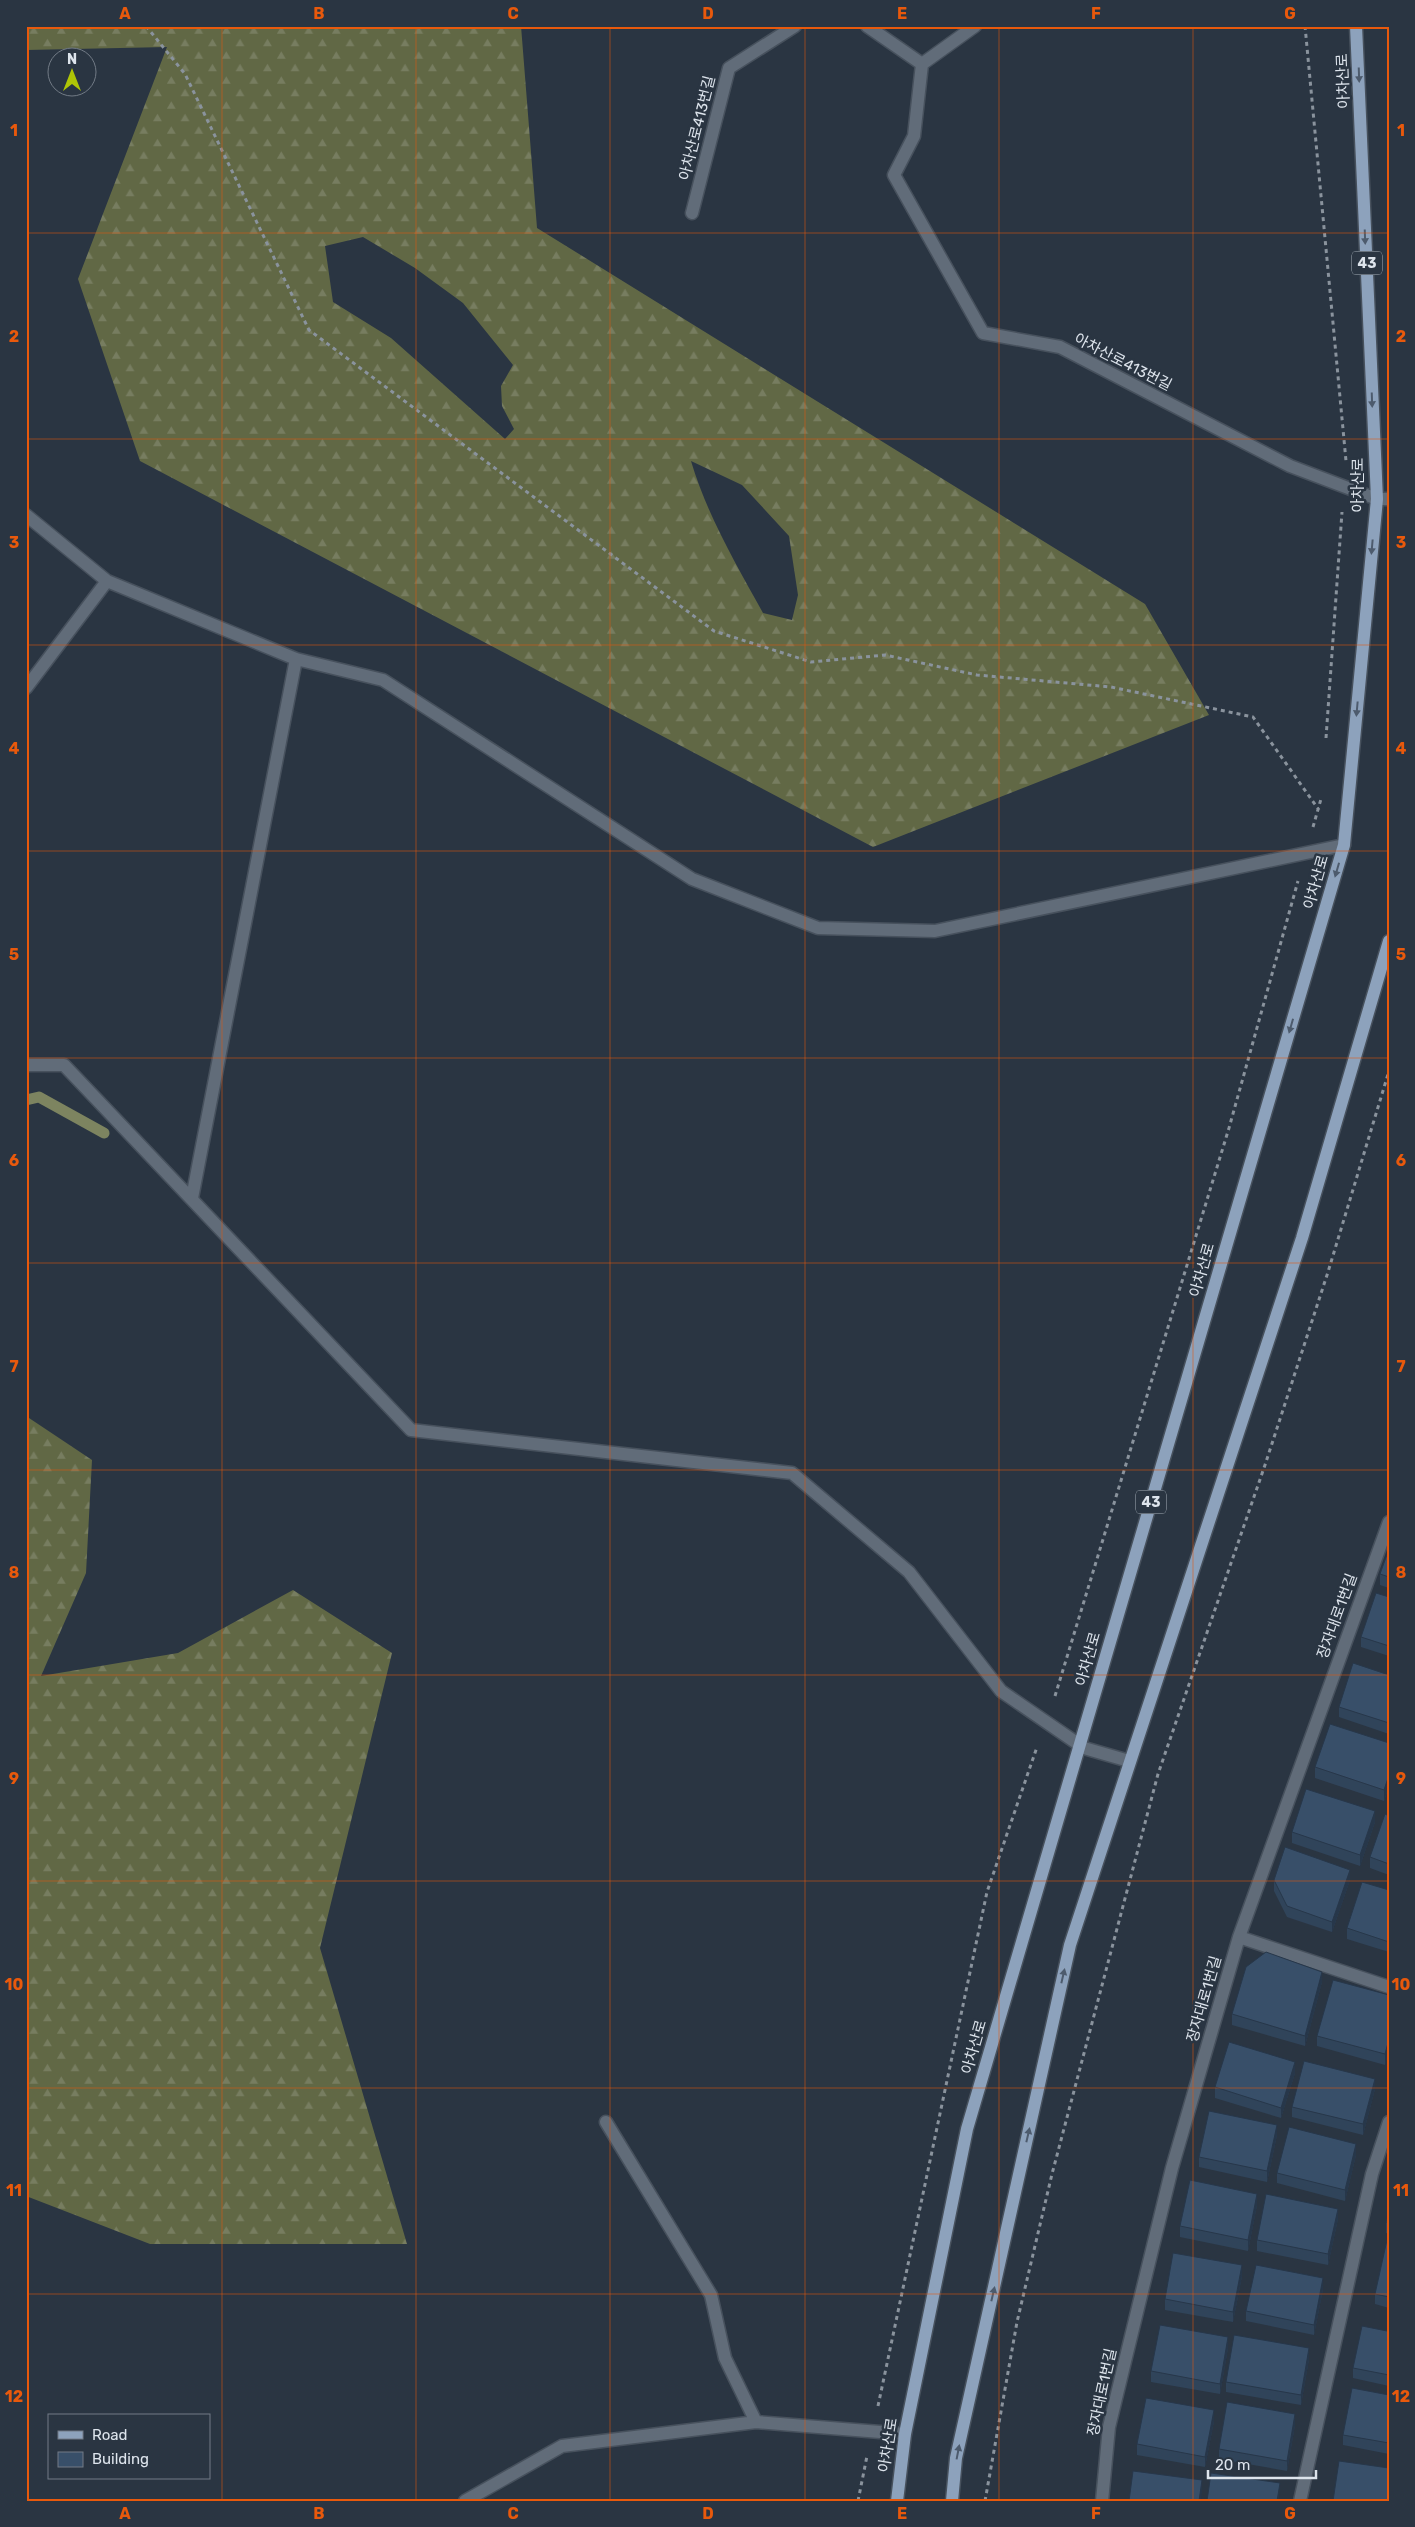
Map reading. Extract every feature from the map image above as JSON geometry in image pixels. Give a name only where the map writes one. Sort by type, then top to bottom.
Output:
[{"type":"main road","name":"아차산로","points":[[897,2501],[905,2434],[967,2129],[1344,845],[1383,499],[1356,26]]},
{"type":"main road","points":[[952,2501],[956,2458],[1070,1945],[1302,1238],[1389,942]]},
{"type":"street","name":"아차산로413번길","points":[[692,213],[729,68],[795,26]]},
{"type":"street","points":[[867,26],[922,64],[975,26]]},
{"type":"street","name":"아차산로413번길","points":[[922,64],[914,136],[894,174],[983,333],[1060,348],[1290,466],[1344,487],[1383,499]]},
{"type":"street","points":[[26,515],[107,581],[296,659],[384,680],[692,879],[818,928],[935,931],[1344,845]]},
{"type":"street","points":[[26,688],[107,581]]},
{"type":"street","points":[[192,1198],[296,659]]},
{"type":"street","points":[[26,1065],[64,1065],[410,1430],[792,1473],[909,1572],[1001,1692],[1084,1748],[1129,1761]]},
{"type":"street","name":"장자대로1번길","points":[[1102,2501],[1111,2417],[1172,2168],[1239,1936],[1389,1522]]},
{"type":"street","points":[[1239,1936],[1389,1986]]},
{"type":"street","points":[[606,2122],[711,2295],[725,2358],[756,2422]]},
{"type":"street","points":[[1300,2501],[1372,2174],[1389,2122]]},
{"type":"street","points":[[465,2501],[562,2446],[756,2422],[905,2434]]},
{"type":"path","points":[[146,26],[185,74],[309,330],[714,631],[812,662],[886,654],[977,675],[1111,687],[1253,717],[1344,845]]},
{"type":"path","points":[[1305,26],[1346,461],[1326,744]]},
{"type":"path","points":[[858,2501],[986,1892],[1046,1722],[1229,1128],[1322,793]]},
{"type":"path","points":[[985,2501],[1017,2322],[1052,2174],[1155,1783],[1268,1456],[1328,1272],[1389,1071]]},
{"type":"green space","points":[[26,26],[521,26],[537,228],[1145,604],[1209,715],[873,847],[140,461],[78,279],[167,47],[48,48],[48,50],[26,50]],"holes":[[[363,237],[415,268],[463,303],[513,365],[501,386],[502,406],[514,429],[505,439],[391,338],[333,302],[325,246]],[[691,461],[742,485],[789,536],[798,595],[792,620],[763,613],[714,520]]]},
{"type":"green space","points":[[26,1416],[92,1460],[86,1573],[41,1676],[178,1653],[293,1590],[392,1653],[320,1948],[407,2244],[150,2244],[26,2196]]},
{"type":"building","points":[[1389,1549],[1389,1577],[1380,1574]]},
{"type":"building","points":[[1376,1593],[1389,1597],[1389,1646],[1361,1637]]},
{"type":"building","points":[[1353,1663],[1389,1675],[1389,1723],[1339,1707]]},
{"type":"building","points":[[1330,1724],[1389,1743],[1389,1775],[1384,1790],[1315,1767]]},
{"type":"building","points":[[1306,1789],[1375,1811],[1360,1855],[1292,1832]]},
{"type":"building","points":[[1385,1814],[1389,1816],[1389,1864],[1370,1857]]},
{"type":"building","points":[[1285,1847],[1350,1870],[1332,1922],[1287,1906],[1274,1880]]},
{"type":"building","points":[[1362,1882],[1389,1890],[1389,1942],[1347,1928]]},
{"type":"building","points":[[1266,1952],[1322,1972],[1305,2036],[1232,2014],[1246,1967]]},
{"type":"building","points":[[1333,1980],[1389,1995],[1389,2039],[1385,2054],[1317,2036]]},
{"type":"building","points":[[1229,2042],[1295,2062],[1281,2108],[1215,2087]]},
{"type":"building","points":[[1304,2061],[1375,2079],[1363,2124],[1292,2107]]},
{"type":"building","points":[[1209,2111],[1277,2125],[1267,2171],[1199,2157]]},
{"type":"building","points":[[1289,2127],[1356,2144],[1345,2190],[1277,2173]]},
{"type":"building","points":[[1190,2180],[1257,2194],[1248,2240],[1180,2226]]},
{"type":"building","points":[[1266,2194],[1338,2209],[1328,2254],[1257,2240]]},
{"type":"building","points":[[1389,2211],[1389,2223],[1386,2222]]},
{"type":"building","points":[[1387,2240],[1389,2240],[1389,2297],[1375,2294]]},
{"type":"building","points":[[1173,2253],[1242,2265],[1233,2312],[1165,2299]]},
{"type":"building","points":[[1256,2265],[1323,2278],[1314,2325],[1246,2311]]},
{"type":"building","points":[[1389,2322],[1389,2375],[1353,2368],[1362,2326],[1387,2331]]},
{"type":"building","points":[[1160,2325],[1228,2337],[1220,2384],[1151,2371]]},
{"type":"building","points":[[1234,2335],[1309,2348],[1301,2395],[1226,2382]]},
{"type":"building","points":[[1352,2388],[1389,2395],[1389,2443],[1343,2435]]},
{"type":"building","points":[[1146,2398],[1214,2410],[1205,2457],[1137,2444]]},
{"type":"building","points":[[1227,2402],[1295,2414],[1287,2461],[1219,2449]]},
{"type":"building","points":[[1339,2461],[1389,2468],[1389,2501],[1333,2501]]},
{"type":"building","points":[[1133,2471],[1202,2480],[1199,2501],[1129,2501]]},
{"type":"building","points":[[1211,2473],[1280,2483],[1277,2501],[1207,2501]]},
{"type":"waterway","points":[[26,1100],[39,1097],[104,1133]]}]
